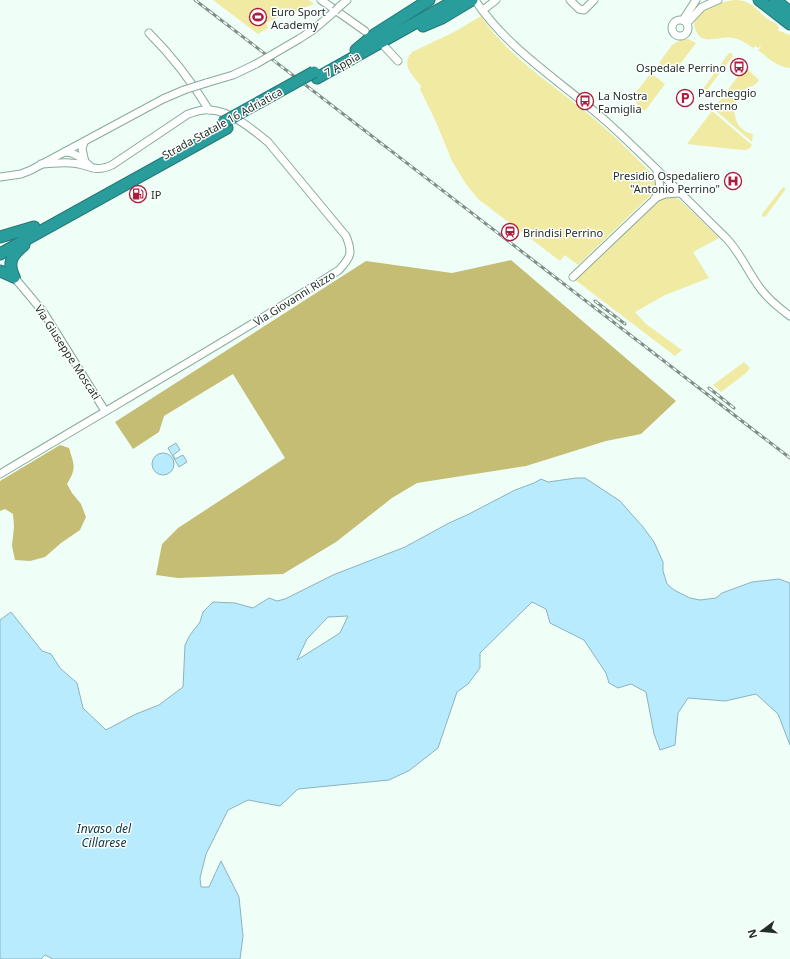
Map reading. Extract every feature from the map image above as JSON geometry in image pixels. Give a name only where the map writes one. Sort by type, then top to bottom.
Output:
[{"type":"highway","points":[[357,52],[374,36],[430,0]]},
{"type":"highway","points":[[357,52],[444,0]]},
{"type":"highway","points":[[759,0],[790,12]]},
{"type":"highway","points":[[357,52],[379,48],[442,18],[467,1]]},
{"type":"highway","points":[[772,4],[790,24]]},
{"type":"highway","name":"7 Appia","points":[[224,126],[357,52]]},
{"type":"highway","name":"Strada Statale 16 Adriatica","points":[[0,254],[36,230],[224,126]]},
{"type":"highway","points":[[0,236],[36,230]]},
{"type":"highway","points":[[14,277],[10,265],[12,258],[36,230]]},
{"type":"highway","name":"Strada Statale 16 Adriatica","points":[[0,245],[36,230]]},
{"type":"highway","points":[[0,271],[14,277]]},
{"type":"street","points":[[321,0],[365,31]]},
{"type":"street","points":[[0,178],[21,174],[163,99],[184,90],[233,74],[256,64],[313,30],[347,0]]},
{"type":"street","points":[[483,10],[496,0]]},
{"type":"street","points":[[570,0],[579,9],[584,10],[594,0]]},
{"type":"street","points":[[696,0],[685,21],[702,7],[718,0]]},
{"type":"street","points":[[752,0],[772,4]]},
{"type":"street","points":[[467,1],[483,10],[511,42],[528,58],[607,122],[727,238],[741,256],[761,289],[774,303],[790,316]]},
{"type":"street","points":[[149,33],[167,50],[192,82],[209,110]]},
{"type":"street","points":[[385,47],[398,60]]},
{"type":"street","name":"Via Giovanni Rizzo","points":[[0,474],[235,335],[339,270],[349,260],[351,247],[346,236],[268,142],[256,132],[219,111],[199,110],[188,114],[112,165],[103,169],[70,163],[41,164]]},
{"type":"street","points":[[84,142],[82,148],[85,162]]},
{"type":"street","points":[[65,152],[70,152],[93,168]]},
{"type":"street","points":[[65,152],[67,157],[76,164]]},
{"type":"street","points":[[657,171],[662,192]]},
{"type":"street","points":[[573,277],[654,198],[671,184]]},
{"type":"street","points":[[662,192],[680,193]]},
{"type":"street","name":"Via Giuseppe Moscati","points":[[14,277],[44,313],[105,411]]},
{"type":"shaded area","name":"Euro Sport Academy","points":[[213,0],[309,0],[314,4],[266,23],[268,28],[258,34]]},
{"type":"shaded area","points":[[734,0],[742,1],[753,6],[765,17],[776,23],[779,28],[777,30],[790,35],[790,68],[777,64],[758,50],[762,45],[758,48],[756,46],[753,48],[736,39],[704,39],[700,37],[694,25],[700,14],[704,10],[716,4]]},
{"type":"shaded area","points":[[481,16],[506,47],[606,129],[652,174],[656,181],[656,188],[653,193],[578,265],[565,255],[560,261],[478,199],[466,184],[452,161],[436,122],[420,89],[421,86],[411,74],[407,66],[407,61],[412,52],[454,32]]},
{"type":"shaded area","points":[[682,39],[688,39],[696,43],[673,73],[659,63],[672,45]]},
{"type":"shaded area","points":[[729,53],[732,53],[733,56],[703,95],[700,96],[700,93]]},
{"type":"shaded area","points":[[745,67],[759,80],[756,84],[744,90],[739,96],[735,104],[735,114],[737,123],[740,127],[746,132],[753,134],[752,142],[715,110],[715,107]]},
{"type":"shaded area","points":[[651,73],[665,84],[645,111],[637,104],[634,95]]},
{"type":"shaded area","points":[[712,111],[752,145],[751,147],[746,150],[687,144]]},
{"type":"shaded area","points":[[783,187],[785,190],[766,216],[762,217],[762,214]]},
{"type":"shaded area","points":[[674,197],[680,200],[719,238],[693,252],[709,278],[665,295],[635,312],[646,324],[682,350],[675,356],[574,279],[656,202],[664,198]]},
{"type":"shaded area","points":[[511,260],[676,401],[641,434],[606,441],[526,466],[417,483],[392,498],[336,542],[283,574],[178,578],[156,575],[162,544],[178,528],[285,458],[233,374],[164,416],[159,432],[133,449],[115,422],[366,261],[452,273]]},
{"type":"shaded area","points":[[744,362],[750,368],[746,373],[721,392],[713,385]]},
{"type":"shaded area","points":[[60,445],[69,448],[74,466],[67,484],[81,504],[86,517],[80,530],[61,543],[45,557],[30,561],[15,560],[12,546],[14,526],[13,514],[5,509],[0,511],[0,481]]},
{"type":"water","points":[[176,443],[180,450],[173,455],[175,459],[183,455],[187,462],[179,467],[168,448]]},
{"type":"water","points":[[163,453],[171,456],[174,464],[171,472],[163,475],[155,472],[152,464],[155,456]]},
{"type":"water","name":"Invaso del Cillarese","points":[[585,478],[620,501],[654,542],[663,562],[663,571],[667,584],[674,590],[690,598],[700,600],[716,598],[722,593],[752,582],[779,579],[790,583],[790,745],[778,714],[756,694],[725,701],[688,698],[678,713],[675,745],[660,750],[654,734],[646,692],[631,684],[618,688],[609,683],[606,673],[584,640],[550,623],[546,609],[532,602],[480,653],[480,668],[468,684],[457,692],[438,748],[410,770],[389,780],[298,789],[280,806],[248,800],[228,810],[206,854],[200,878],[201,887],[209,887],[221,861],[239,897],[243,936],[240,959],[53,959],[45,955],[41,959],[1,959],[0,620],[11,612],[42,651],[51,654],[60,668],[77,683],[83,708],[106,730],[136,714],[159,705],[183,687],[185,645],[190,635],[200,622],[203,612],[213,602],[235,603],[253,608],[269,598],[277,601],[285,599],[333,575],[405,547],[515,490],[541,479],[548,482]],"holes":[[[348,616],[340,633],[297,660],[307,639],[328,617]]]},
{"type":"railway","points":[[195,0],[790,458]]},
{"type":"railway","points":[[595,301],[625,324]]},
{"type":"railway","points":[[709,388],[734,408]]},
{"type":"place","name":"Euro Sport Academy","points":[[258,17]]},
{"type":"place","name":"Ospedale Perrino","points":[[739,67]]},
{"type":"place","name":"Parcheggio esterno","points":[[685,98]]},
{"type":"place","name":"La Nostra Famiglia","points":[[585,101]]},
{"type":"place","name":"Presidio Ospedaliero \"Antonio Perrino\"","points":[[733,181]]},
{"type":"place","name":"IP","points":[[138,194]]},
{"type":"place","name":"Brindisi Perrino","points":[[510,232]]}]
